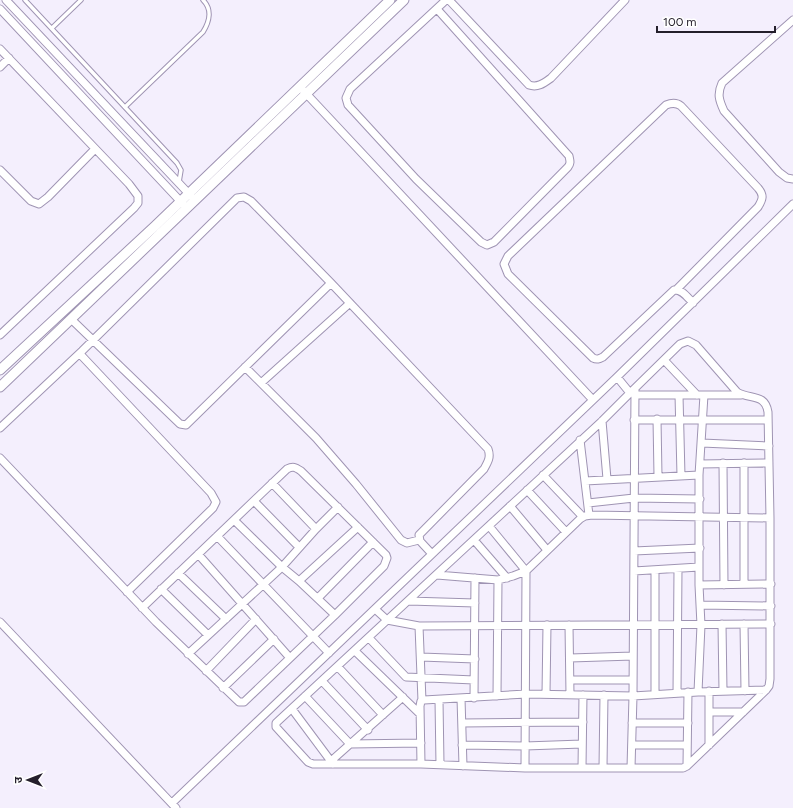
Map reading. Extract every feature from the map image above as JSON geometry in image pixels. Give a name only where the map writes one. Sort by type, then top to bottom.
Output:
[{"type":"street","points":[[6,0],[195,201]]},
{"type":"street","points":[[0,387],[71,319],[184,205],[189,194],[390,0]]},
{"type":"street","points":[[0,370],[184,205],[195,201],[404,0]]},
{"type":"street","points":[[437,9],[569,156],[570,164],[568,167],[494,242],[487,245],[481,242],[416,179],[348,105],[346,98],[350,89],[446,0]]},
{"type":"street","points":[[449,0],[529,86],[533,87],[543,84],[551,78],[625,0]]},
{"type":"street","points":[[0,9],[184,205]]},
{"type":"street","points":[[793,20],[722,83],[718,91],[719,101],[724,111],[779,172],[787,178],[793,179]]},
{"type":"street","points":[[0,49],[135,190],[138,196],[138,203],[134,208],[0,335]]},
{"type":"street","points":[[0,66],[9,58]]},
{"type":"street","points":[[300,87],[593,400]]},
{"type":"street","points":[[674,103],[678,104],[686,111],[758,188],[762,196],[762,200],[758,207],[678,289],[674,290],[603,357],[596,359],[593,358],[508,274],[504,264],[508,256],[666,105],[674,103]]},
{"type":"street","points":[[0,170],[31,200],[39,204],[48,197],[95,148]]},
{"type":"street","points":[[0,428],[80,354],[236,198],[244,197],[251,201],[331,283],[488,449],[488,463],[484,469],[420,533],[419,540]]},
{"type":"street","points":[[0,622],[174,806],[329,653],[617,377],[793,204]]},
{"type":"street","points":[[71,319],[182,425],[189,422],[331,283]]},
{"type":"street","points":[[678,289],[692,303]]},
{"type":"street","points":[[261,384],[350,303]]},
{"type":"street","points":[[688,341],[692,342],[737,392],[763,401],[767,407],[770,518],[770,682],[766,690],[687,766],[678,768],[525,768],[440,764],[332,762],[313,764],[308,762],[276,727],[276,723],[370,638],[386,620],[409,601],[633,392],[664,360],[680,344],[688,341]]},
{"type":"street","points":[[80,354],[211,493],[216,502],[213,508],[127,592]]},
{"type":"street","points":[[664,360],[700,395],[703,420],[700,464],[699,585],[701,624],[698,692]]},
{"type":"street","points":[[245,367],[316,438],[356,484],[401,540],[407,543],[419,540]]},
{"type":"street","points":[[617,377],[633,392],[679,395],[741,394]]},
{"type":"street","points":[[631,768],[634,571],[633,392]]},
{"type":"street","points":[[679,395],[681,476]]},
{"type":"street","points":[[657,419],[658,476]]},
{"type":"street","points":[[634,420],[768,420]]},
{"type":"street","points":[[602,421],[607,479]]},
{"type":"street","points":[[580,440],[588,503],[586,516]]},
{"type":"street","points":[[702,443],[769,446]]},
{"type":"street","points":[[0,458],[142,608],[223,688],[237,701],[242,703],[336,615],[386,563],[387,558],[386,555],[301,471],[291,467],[272,483],[142,608]]},
{"type":"street","points":[[744,463],[744,584]]},
{"type":"street","points":[[700,464],[769,463]]},
{"type":"street","points":[[723,464],[724,585]]},
{"type":"street","points":[[543,475],[586,516]]},
{"type":"street","points":[[585,481],[700,475]]},
{"type":"street","points":[[272,483],[316,528]]},
{"type":"street","points":[[527,490],[566,532]]},
{"type":"street","points":[[588,503],[634,498],[700,499]]},
{"type":"street","points":[[254,501],[299,547]]},
{"type":"street","points":[[510,506],[547,550]]},
{"type":"street","points":[[188,654],[282,567],[316,528],[338,507]]},
{"type":"street","points":[[437,575],[498,580],[526,571],[566,532],[586,516],[770,518]]},
{"type":"street","points":[[234,520],[282,567],[336,615]]},
{"type":"street","points":[[489,526],[526,571],[525,768]]},
{"type":"street","points":[[299,581],[358,527]]},
{"type":"street","points":[[217,536],[329,653]]},
{"type":"street","points":[[419,540],[432,554]]},
{"type":"street","points":[[474,540],[507,578]]},
{"type":"street","points":[[318,598],[373,542]]},
{"type":"street","points":[[634,551],[700,548]]},
{"type":"street","points":[[198,554],[290,658]]},
{"type":"street","points":[[634,571],[700,567]]},
{"type":"street","points":[[678,568],[678,693]]},
{"type":"street","points":[[655,570],[655,694]]},
{"type":"street","points":[[178,573],[226,619]]},
{"type":"street","points":[[474,698],[475,578]]},
{"type":"street","points":[[497,696],[498,580]]},
{"type":"street","points":[[699,585],[770,584]]},
{"type":"street","points":[[161,589],[208,635]]},
{"type":"street","points":[[409,601],[475,603]]},
{"type":"street","points":[[700,605],[770,606]]},
{"type":"street","points":[[375,609],[386,620],[419,626],[770,624]]},
{"type":"street","points":[[206,671],[256,619]]},
{"type":"street","points":[[722,624],[723,691]]},
{"type":"street","points":[[744,624],[745,691]]},
{"type":"street","points":[[546,694],[547,625]]},
{"type":"street","points":[[569,625],[570,695]]},
{"type":"street","points":[[419,626],[422,678],[422,700],[420,703],[421,764]]},
{"type":"street","points":[[370,638],[403,675],[409,678],[474,680]]},
{"type":"street","points":[[223,688],[274,639]]},
{"type":"street","points":[[355,651],[420,714]]},
{"type":"street","points":[[570,658],[633,656]]},
{"type":"street","points":[[421,657],[475,658]]},
{"type":"street","points":[[338,666],[383,716]]},
{"type":"street","points":[[570,680],[633,680]]},
{"type":"street","points":[[322,681],[368,730]]},
{"type":"street","points":[[422,700],[526,694],[633,696],[709,691],[766,690]]},
{"type":"street","points":[[709,691],[709,745]]},
{"type":"street","points":[[687,766],[688,692]]},
{"type":"street","points":[[582,768],[583,695]]},
{"type":"street","points":[[603,768],[604,695]]},
{"type":"street","points":[[306,696],[350,744],[421,743]]},
{"type":"street","points":[[332,762],[403,697]]},
{"type":"street","points":[[461,698],[463,766]]},
{"type":"street","points":[[439,700],[440,764]]},
{"type":"street","points":[[292,709],[332,762]]},
{"type":"street","points":[[709,712],[743,712]]},
{"type":"street","points":[[462,723],[583,722]]},
{"type":"street","points":[[632,723],[688,723]]},
{"type":"street","points":[[462,745],[525,746],[582,744]]},
{"type":"street","points":[[632,745],[687,745]]},
{"type":"lane","points":[[25,0],[177,163],[181,170],[178,183]]},
{"type":"lane","points":[[52,28],[81,0]]},
{"type":"lane","points":[[125,107],[203,32],[207,25],[209,15],[209,10],[203,0]]}]
